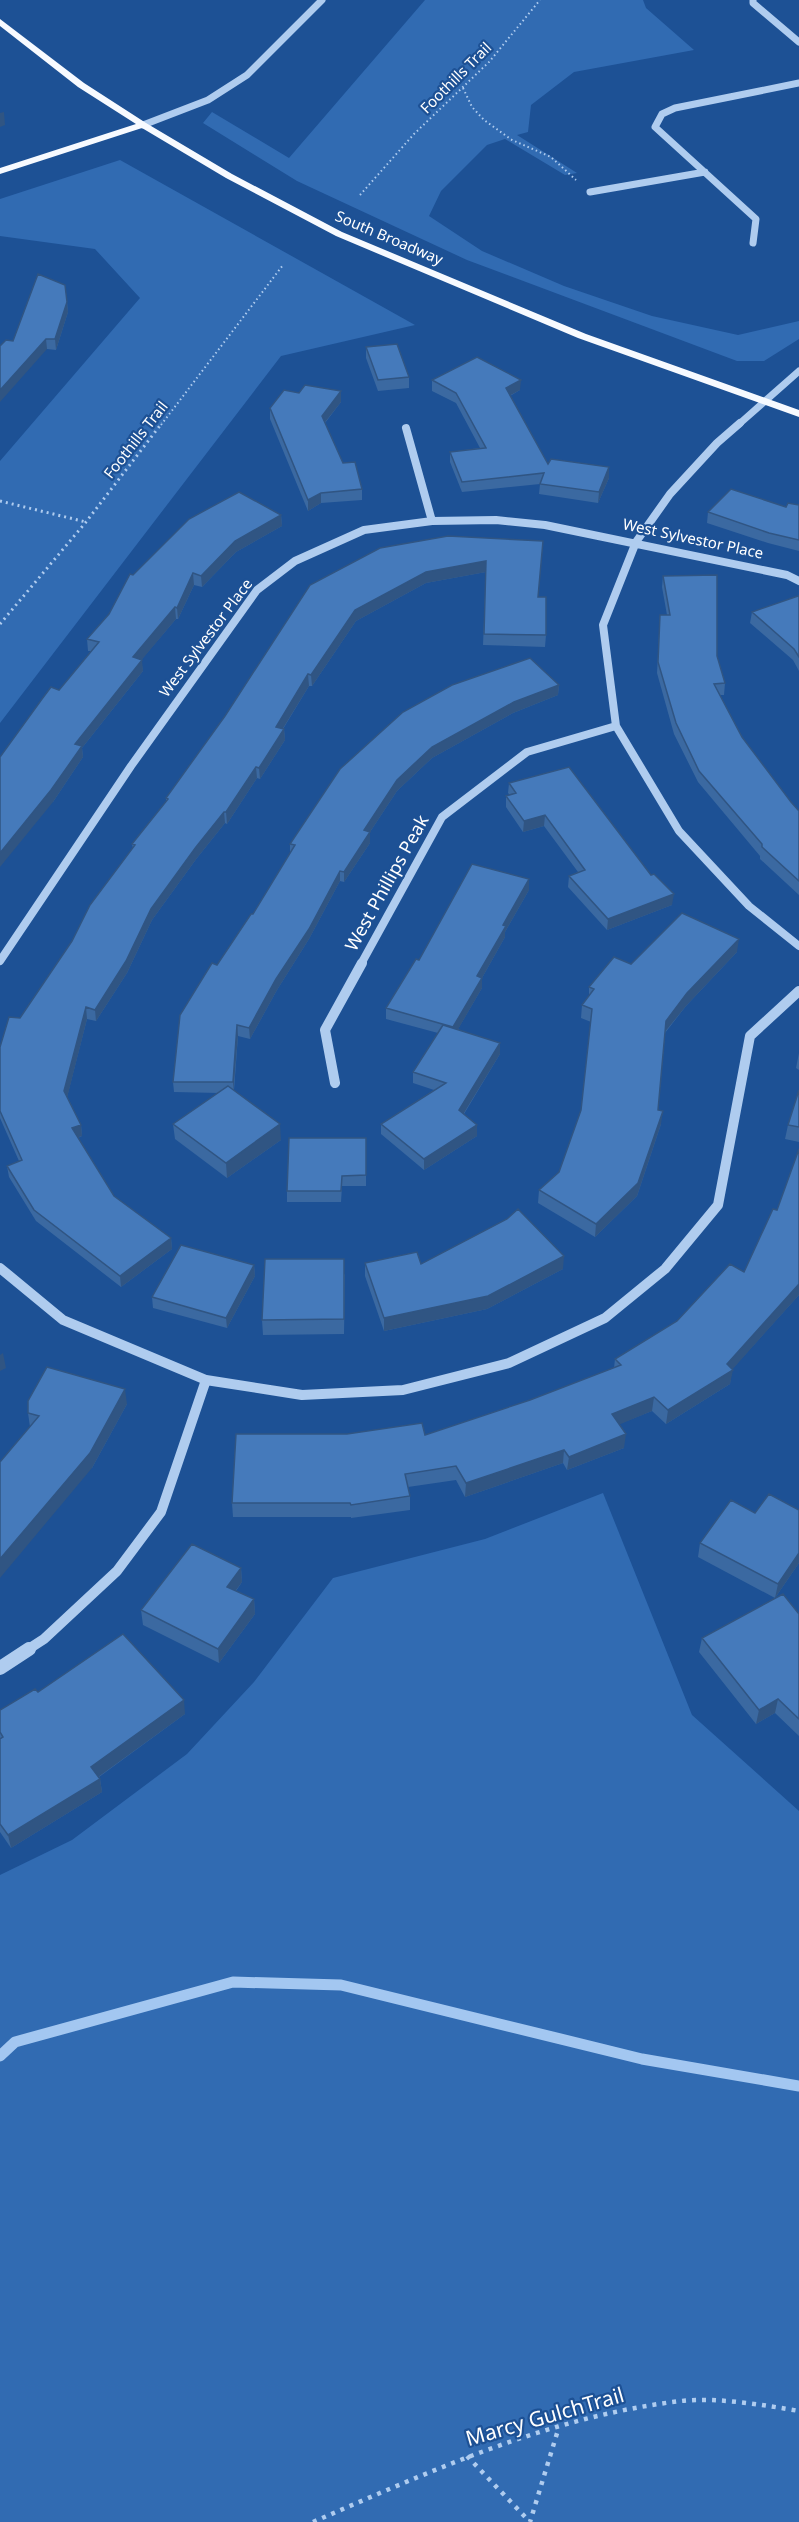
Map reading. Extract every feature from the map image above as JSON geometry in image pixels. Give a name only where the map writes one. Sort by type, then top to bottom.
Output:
[{"type":"main road","name":"South Broadway","points":[[0,22],[81,85],[143,125],[229,176],[339,234],[582,336],[799,414]]},
{"type":"main road","points":[[0,171],[143,125]]},
{"type":"street","points":[[143,125],[208,100],[247,75],[322,0]]},
{"type":"street","points":[[753,0],[753,3],[799,42]]},
{"type":"street","points":[[753,243],[756,219],[655,127],[662,114],[675,108],[799,83]]},
{"type":"street","points":[[590,192],[705,172]]},
{"type":"street","points":[[799,372],[717,443],[670,494],[636,542],[603,625],[616,726],[679,831],[749,906],[799,945]]},
{"type":"street","points":[[406,428],[432,521]]},
{"type":"street","name":"West Sylvestor Place","points":[[0,962],[131,766],[257,590],[295,561],[364,530],[432,521],[496,520],[545,525],[636,542],[787,575],[799,581]]},
{"type":"street","name":"West Phillips Peak","points":[[335,1083],[325,1030],[442,817],[527,752],[616,726]]},
{"type":"street","points":[[0,1268],[63,1320],[206,1380],[302,1395],[404,1390],[509,1362],[605,1317],[666,1269],[718,1205],[750,1036],[799,991]]},
{"type":"street","points":[[0,1668],[44,1639],[117,1571],[161,1512],[206,1380]]},
{"type":"path","name":"Foothills Trail","points":[[360,195],[414,134],[463,88],[512,36],[540,0]]},
{"type":"path","points":[[463,88],[472,107],[484,120],[512,140],[551,157],[590,192]]},
{"type":"path","name":"Foothills Trail","points":[[0,624],[86,522],[283,265]]},
{"type":"path","points":[[0,501],[86,522]]},
{"type":"path","name":"Marcy GulchTrail","points":[[313,2522],[467,2456],[603,2414],[683,2401],[758,2404],[799,2411]]},
{"type":"path","points":[[467,2456],[530,2522],[558,2429]]},
{"type":"shaded area","points":[[425,0],[643,0],[646,8],[694,50],[574,72],[531,105],[528,132],[517,135],[577,173],[565,175],[505,139],[487,145],[441,191],[429,216],[482,251],[564,286],[652,316],[738,335],[799,321],[799,339],[764,361],[737,361],[467,260],[297,181],[203,123],[212,112],[289,158]]},
{"type":"shaded area","points":[[120,160],[415,325],[281,356],[0,723],[0,461],[140,298],[95,249],[0,236],[0,199]]},
{"type":"shaded area","points":[[603,1493],[692,1715],[799,1811],[799,2522],[0,2522],[0,1875],[72,1840],[187,1754],[254,1682],[333,1578],[485,1539]]},
{"type":"building","points":[[38,274],[65,285],[67,302],[55,339],[46,339],[0,390],[0,346],[6,340],[13,341]]},
{"type":"building","points":[[397,344],[409,377],[378,380],[366,347]]},
{"type":"building","points":[[477,357],[521,380],[506,388],[548,464],[551,459],[609,467],[599,492],[540,484],[544,473],[462,482],[450,452],[486,448],[456,393],[432,380]]},
{"type":"building","points":[[305,385],[341,391],[322,416],[343,463],[355,462],[362,489],[321,493],[308,500],[270,408],[284,390],[299,393]]},
{"type":"building","points":[[731,489],[786,507],[788,503],[799,505],[799,540],[769,533],[708,512]]},
{"type":"building","points":[[239,492],[281,515],[235,541],[201,576],[193,573],[177,608],[175,607],[133,657],[142,660],[75,744],[82,746],[51,790],[0,853],[0,757],[51,687],[59,690],[99,642],[87,639],[109,614],[130,574],[133,575],[189,519]]},
{"type":"building","points":[[448,536],[543,541],[538,597],[546,597],[546,635],[484,634],[486,561],[426,572],[355,610],[311,675],[308,674],[276,727],[284,729],[259,768],[256,767],[226,812],[196,847],[151,909],[126,961],[95,1010],[86,1007],[64,1091],[81,1125],[72,1128],[114,1196],[171,1238],[120,1276],[34,1210],[7,1166],[22,1160],[0,1111],[0,1047],[9,1017],[20,1018],[72,941],[90,905],[135,845],[132,844],[168,799],[166,798],[225,716],[310,585],[380,548]]},
{"type":"building","points":[[717,575],[717,656],[725,683],[714,684],[742,737],[799,811],[799,881],[762,847],[762,844],[699,771],[676,723],[658,662],[660,615],[670,615],[663,576]]},
{"type":"building","points":[[799,596],[799,657],[794,649],[752,612]]},
{"type":"building","points":[[530,658],[559,685],[514,702],[432,747],[397,780],[364,830],[370,832],[344,872],[340,871],[309,929],[276,979],[249,1028],[237,1025],[233,1082],[173,1082],[180,1015],[212,963],[217,965],[253,914],[295,845],[290,844],[340,769],[403,712],[452,685]]},
{"type":"building","points":[[569,767],[651,875],[654,874],[674,894],[608,919],[569,876],[585,870],[545,815],[524,821],[506,796],[516,793],[509,783]]},
{"type":"building","points":[[472,864],[529,879],[503,925],[506,926],[477,976],[482,978],[453,1027],[386,1008],[416,959],[419,960]]},
{"type":"building","points":[[682,913],[739,939],[687,993],[666,1021],[658,1110],[663,1111],[638,1183],[596,1224],[539,1190],[559,1172],[581,1110],[592,1009],[582,1005],[594,989],[589,987],[614,957],[631,964]]},
{"type":"building","points":[[443,1025],[500,1043],[459,1110],[477,1125],[424,1159],[381,1124],[446,1083],[413,1072]]},
{"type":"building","points":[[228,1086],[280,1124],[226,1163],[173,1124]]},
{"type":"building","points":[[799,1090],[799,1127],[788,1125]]},
{"type":"building","points":[[289,1138],[366,1138],[366,1175],[342,1176],[341,1191],[287,1191]]},
{"type":"building","points":[[799,1149],[799,1284],[727,1364],[733,1370],[668,1410],[654,1397],[612,1414],[626,1434],[569,1457],[564,1450],[466,1483],[456,1466],[405,1474],[410,1496],[351,1505],[350,1503],[232,1503],[236,1434],[347,1434],[422,1423],[425,1435],[530,1400],[621,1365],[615,1359],[677,1321],[730,1264],[744,1272],[773,1209],[777,1210]]},
{"type":"building","points":[[518,1209],[564,1256],[488,1296],[384,1318],[365,1263],[417,1252],[421,1264],[507,1219]]},
{"type":"building","points":[[181,1245],[254,1265],[226,1318],[152,1297]]},
{"type":"building","points":[[265,1259],[344,1259],[344,1319],[262,1320]]},
{"type":"building","points":[[47,1367],[125,1389],[90,1453],[0,1559],[0,1462],[39,1416],[28,1413],[28,1401]]},
{"type":"building","points":[[769,1494],[799,1510],[799,1553],[778,1584],[700,1543],[731,1500],[755,1513]]},
{"type":"building","points":[[192,1544],[241,1568],[227,1587],[254,1599],[218,1649],[141,1610]]},
{"type":"building","points":[[783,1594],[799,1614],[799,1719],[778,1699],[759,1710],[702,1638]]},
{"type":"building","points":[[123,1634],[184,1700],[91,1767],[100,1779],[8,1835],[0,1824],[0,1739],[3,1737],[0,1732],[0,1710],[35,1689],[38,1692]]},
{"type":"waterway","points":[[0,2056],[15,2042],[233,1982],[341,1985],[642,2059],[799,2086]]}]
